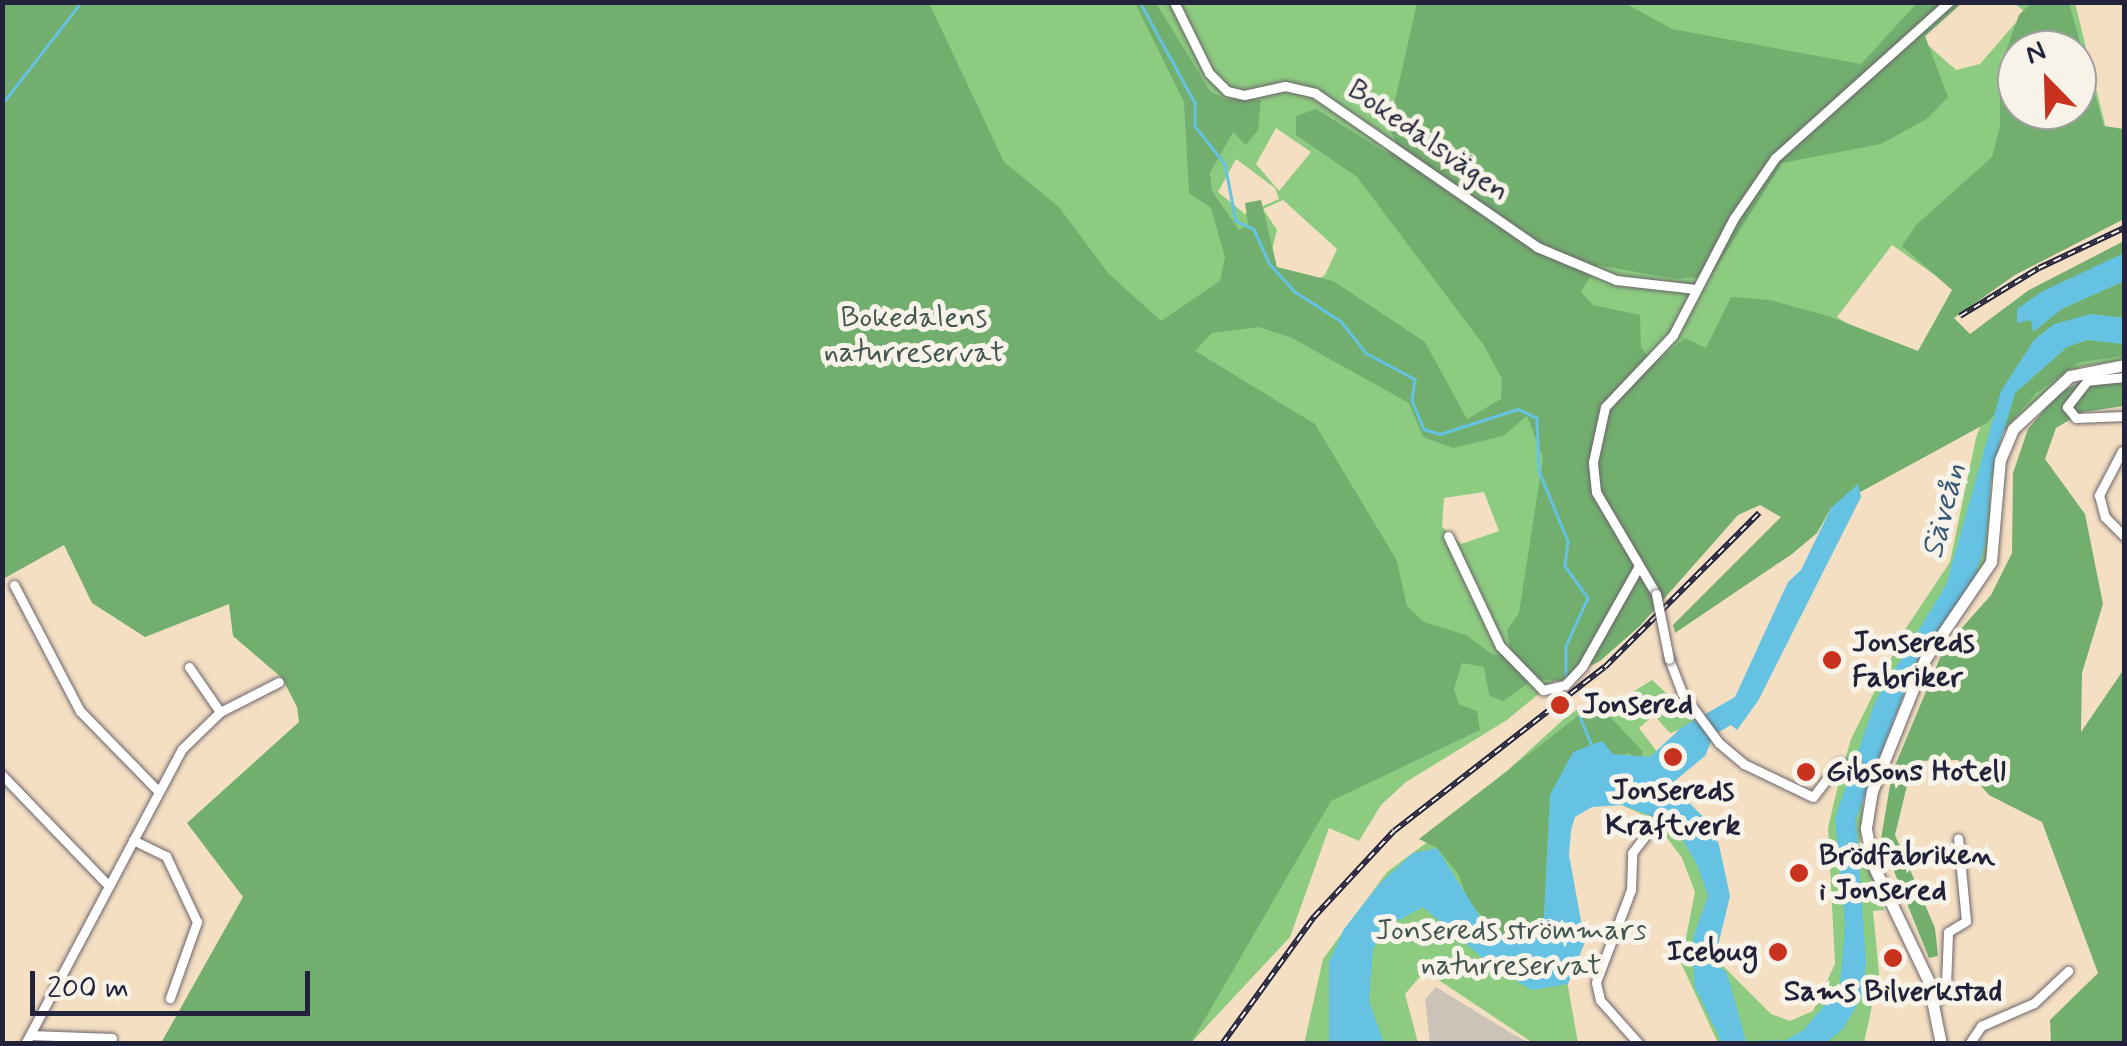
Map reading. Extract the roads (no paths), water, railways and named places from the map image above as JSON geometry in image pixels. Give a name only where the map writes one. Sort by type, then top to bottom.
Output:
[{"type":"street","name":"Bokedalsvägen","points":[[1174,2],[1209,73],[1227,91],[1244,95],[1285,86],[1315,92],[1537,247],[1616,280],[1695,289]]},
{"type":"street","points":[[1875,774],[1839,764],[1817,798],[1744,764],[1719,743],[1677,685],[1656,594],[1601,508],[1592,477],[1596,438],[1612,394],[1657,356],[1775,158],[1950,2]]},
{"type":"street","points":[[1941,1044],[1936,1002],[1870,854],[1866,828],[1875,774],[1937,636],[1991,562],[2000,460],[2013,429],[2070,376],[2124,365]]},
{"type":"street","points":[[2124,377],[2087,381],[2067,407],[2076,418],[2124,416]]},
{"type":"street","points":[[2124,451],[2099,495],[2105,517],[2124,536]]},
{"type":"street","points":[[1448,536],[1500,646],[1543,690],[1564,684],[1582,667],[1639,566]]},
{"type":"street","points":[[14,585],[80,711],[158,790]]},
{"type":"street","points":[[189,667],[220,712]]},
{"type":"street","points":[[112,1038],[28,1039],[182,749],[220,712],[279,682]]},
{"type":"street","points":[[2,775],[108,886]]},
{"type":"street","points":[[1639,1044],[1600,1000],[1596,982],[1631,890],[1632,853],[1658,819]]},
{"type":"street","points":[[1936,1002],[1946,986],[1948,932],[1966,920],[1958,838]]},
{"type":"street","points":[[133,840],[166,856],[197,922],[170,998]]},
{"type":"street","points":[[1969,1044],[1981,1026],[2034,1003],[2068,971]]},
{"type":"water","points":[[2124,253],[2124,281],[2062,309],[2033,332],[2031,320],[2017,323],[2017,309],[2041,292]]},
{"type":"water","points":[[2091,314],[2124,318],[2124,344],[2087,340],[2067,347],[2015,393],[1992,471],[1985,545],[1974,579],[1915,665],[1856,819],[1866,961],[1863,995],[1843,1029],[1826,1043],[1722,1043],[1694,985],[1693,938],[1708,896],[1698,867],[1675,825],[1622,805],[1592,807],[1575,817],[1571,830],[1569,855],[1585,942],[1568,984],[1532,990],[1492,966],[1423,907],[1390,925],[1373,949],[1369,1001],[1384,1043],[1329,1043],[1329,962],[1344,929],[1380,883],[1413,853],[1437,848],[1485,925],[1523,944],[1544,918],[1550,795],[1573,752],[1602,741],[1613,754],[1650,757],[1681,728],[1735,697],[1788,582],[1801,570],[1831,508],[1858,484],[1861,497],[1758,701],[1737,730],[1731,725],[1714,735],[1705,756],[1671,784],[1710,824],[1719,845],[1730,896],[1714,962],[1727,973],[1746,1041],[1786,1040],[1804,1030],[1840,986],[1845,924],[1835,818],[1875,702],[1946,585],[2001,391],[2034,340],[2054,324]]},
{"type":"waterway","points":[[2,104],[81,2]]},
{"type":"waterway","points":[[1140,2],[1195,103],[1195,126],[1225,164],[1236,221],[1254,229],[1269,263],[1294,291],[1341,321],[1366,353],[1415,379],[1412,400],[1424,429],[1440,434],[1518,409],[1537,418],[1539,471],[1568,541],[1565,566],[1588,598],[1566,646],[1566,676]]},
{"type":"waterway","points":[[1580,717],[1591,743]]},
{"type":"railway","points":[[1960,316],[2039,268],[2124,228]]},
{"type":"railway","points":[[1222,1044],[1314,917],[1394,831],[1605,667],[1759,513]]},
{"type":"place","name":"Jonsereds Fabriker","points":[[1832,660]]},
{"type":"place","name":"Jonsered","points":[[1560,705]]},
{"type":"place","name":"Jonsereds Kraftverk","points":[[1673,757]]},
{"type":"place","name":"Gibsons Hotell","points":[[1806,772]]},
{"type":"place","name":"Brödfabriken i Jonsered","points":[[1799,873]]},
{"type":"place","name":"Icebug","points":[[1778,952]]},
{"type":"place","name":"Sams Bilverkstad","points":[[1893,958]]},
{"type":"park label","name":"Bokedalens naturreservat","points":[[914,335]]},
{"type":"park label","name":"Jonsereds strömmars naturreservat","points":[[1511,948]]},
{"type":"water label","name":"Säveån","points":[[1944,511]]}]
